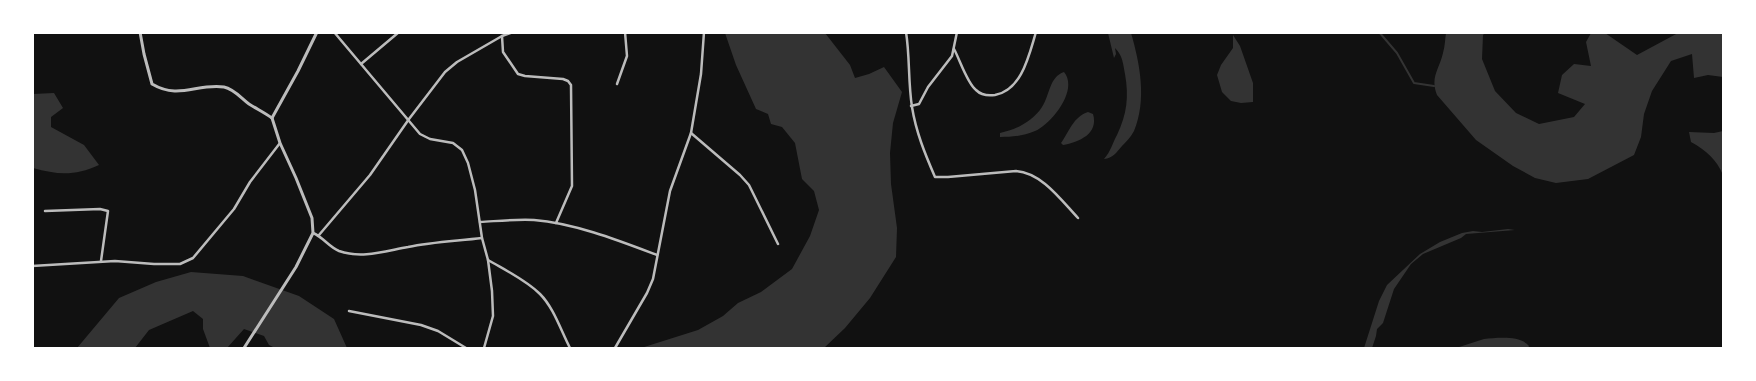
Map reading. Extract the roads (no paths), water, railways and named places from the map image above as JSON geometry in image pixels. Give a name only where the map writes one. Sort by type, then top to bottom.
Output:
[{"type":"street","points":[[140,32],[152,84],[162,90],[183,91],[207,87],[224,87],[236,92],[248,103],[272,118],[280,143],[312,218],[314,233],[296,268],[244,348]]},
{"type":"street","points":[[272,118],[317,32]]},
{"type":"street","points":[[334,32],[420,134],[430,140],[453,143],[462,150],[468,163],[475,190],[482,238],[488,260],[493,310],[484,348]]},
{"type":"street","points":[[361,64],[399,32]]},
{"type":"street","points":[[319,236],[370,175],[445,72],[456,62],[502,36],[513,32]]},
{"type":"street","points":[[617,84],[626,56],[625,32]]},
{"type":"street","points":[[615,348],[653,279],[670,191],[691,133],[701,74],[704,32]]},
{"type":"street","points":[[906,32],[909,50],[911,106],[920,143],[935,177],[1025,172],[1034,175],[1048,187],[1078,218]]},
{"type":"street","points":[[911,106],[919,104],[928,87],[952,56],[957,32]]},
{"type":"street","points":[[954,49],[971,85],[976,91],[983,94],[998,94],[1009,88],[1018,79],[1026,64],[1036,32]]},
{"type":"street","points":[[502,36],[503,52],[518,74],[563,79],[568,81],[570,85],[572,186],[556,223]]},
{"type":"street","points":[[691,133],[749,185],[778,244]]},
{"type":"street","points":[[32,266],[101,261],[180,264],[194,258],[234,209],[250,182],[280,143]]},
{"type":"street","points":[[45,211],[100,208],[108,211],[101,261]]},
{"type":"street","points":[[480,222],[534,220],[556,223],[619,241],[657,255]]},
{"type":"street","points":[[314,233],[338,251],[357,255],[378,253],[409,246],[482,238]]},
{"type":"street","points":[[488,260],[520,279],[540,294],[548,305],[570,348]]},
{"type":"street","points":[[349,311],[421,325],[438,331],[465,348]]},
{"type":"waterway","points":[[1379,32],[1397,53],[1414,83],[1434,86]]}]
